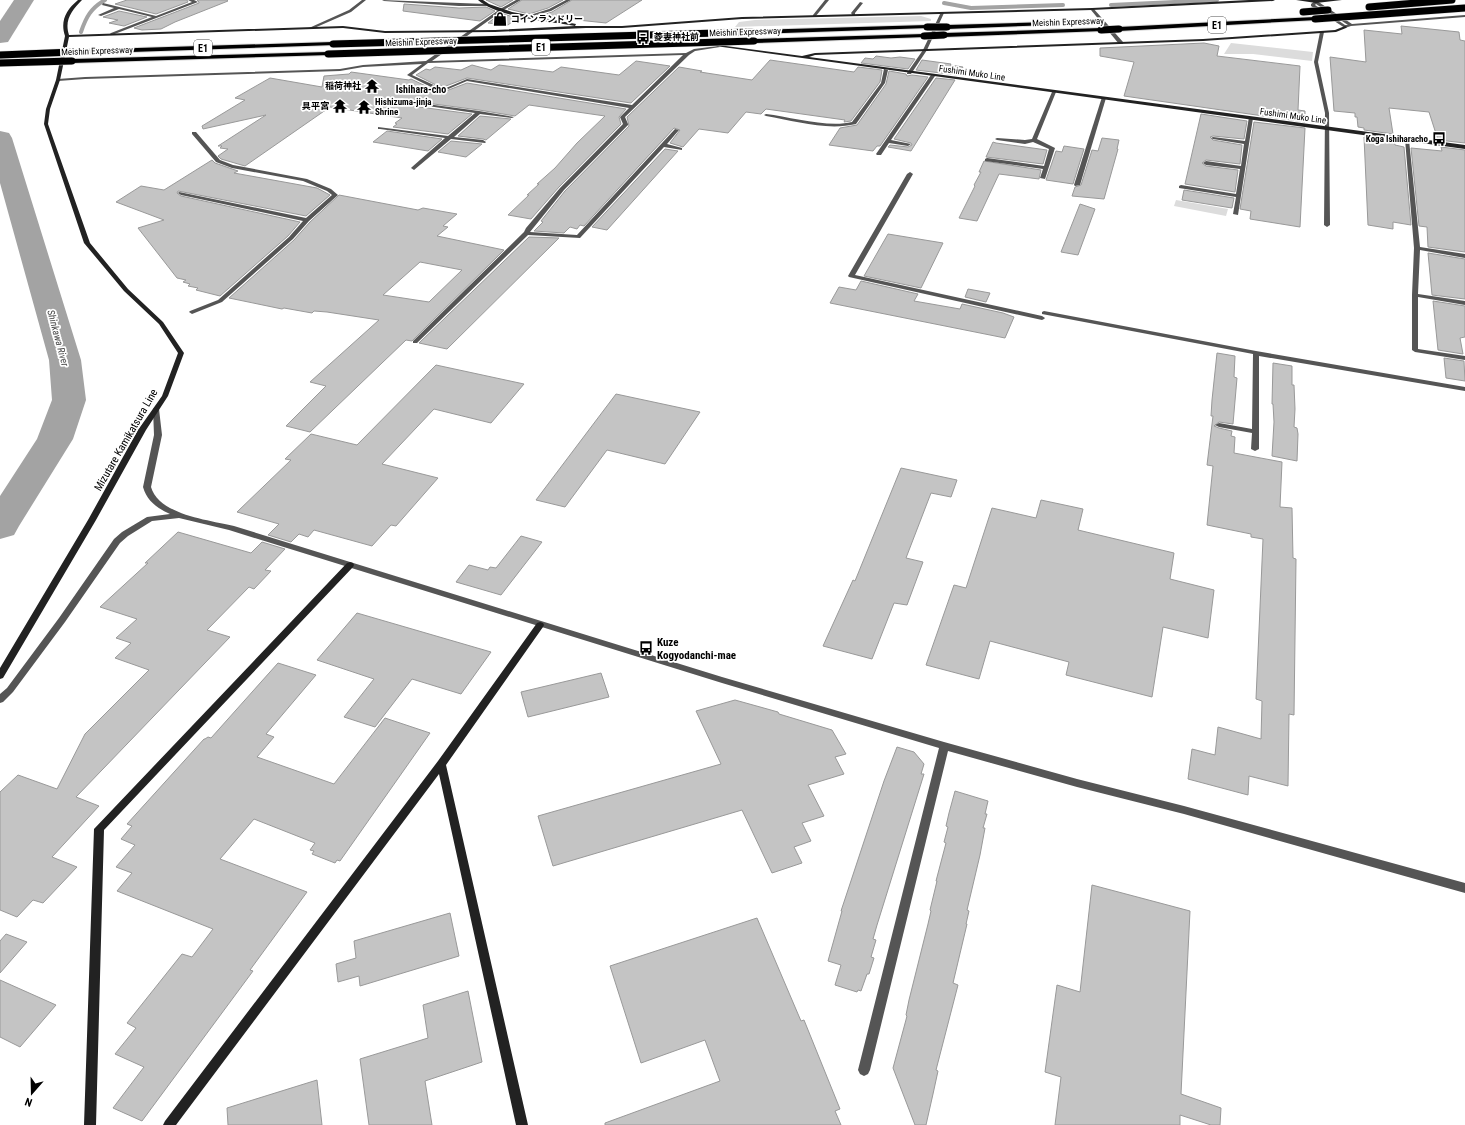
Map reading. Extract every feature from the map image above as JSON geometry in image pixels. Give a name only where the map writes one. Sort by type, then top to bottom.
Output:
[{"type":"highway","points":[[1366,8],[1452,0]]},
{"type":"highway","name":"Meishin Expressway","points":[[0,63],[944,36],[1315,19],[1465,8]]},
{"type":"highway","points":[[1296,12],[1342,9]]},
{"type":"highway","name":"E1","points":[[1182,19],[1251,15]]},
{"type":"highway","name":"Meishin Expressway","points":[[1094,22],[1113,22]]},
{"type":"highway","name":"Meishin Expressway","points":[[0,55],[1053,24]]},
{"type":"street","name":"Mizutare Kamikatsura Line","points":[[0,676],[92,520],[142,430],[165,396],[181,353],[161,323],[126,290],[87,243],[46,124],[48,109],[58,80],[67,36],[64,30],[66,17],[71,7],[80,0]]},
{"type":"street","points":[[112,34],[196,2],[190,0]]},
{"type":"street","points":[[311,28],[350,11],[364,0]]},
{"type":"street","points":[[384,0],[420,3],[486,5]]},
{"type":"street","points":[[420,3],[425,0]]},
{"type":"street","name":"Fushimi Muko Line","points":[[480,0],[486,5],[501,10],[529,16],[586,27],[718,47],[1465,147]]},
{"type":"street","points":[[519,0],[501,10],[409,75],[436,87],[446,89],[467,80],[633,107]]},
{"type":"street","points":[[529,16],[550,10],[570,0]]},
{"type":"street","points":[[814,16],[827,0]]},
{"type":"street","points":[[67,36],[311,28],[343,28],[385,32],[471,32],[622,27],[742,18],[1092,9],[1273,0]]},
{"type":"street","points":[[1298,0],[1316,2],[1340,0]]},
{"type":"street","points":[[1316,2],[1351,25]]},
{"type":"street","points":[[1316,2],[1312,4],[1345,28]]},
{"type":"street","points":[[854,15],[853,13],[861,3]]},
{"type":"street","points":[[103,4],[155,17]]},
{"type":"street","points":[[100,15],[118,8]]},
{"type":"street","points":[[1092,9],[1121,43]]},
{"type":"street","points":[[910,73],[925,50],[942,13]]},
{"type":"street","points":[[797,58],[815,54],[1203,40],[1336,31],[1351,25],[1465,16]]},
{"type":"street","points":[[1322,32],[1316,62],[1327,113],[1327,225]]},
{"type":"street","points":[[415,342],[527,233],[528,228],[562,189],[626,124],[622,117],[687,54],[694,50],[718,47]]},
{"type":"street","points":[[58,80],[340,70],[363,66],[427,62],[687,54]]},
{"type":"street","points":[[766,115],[834,125],[851,125],[883,83],[886,70]]},
{"type":"street","points":[[879,154],[933,76]]},
{"type":"street","points":[[1034,140],[1054,92]]},
{"type":"street","points":[[1077,185],[1104,98]]},
{"type":"street","points":[[414,103],[512,116]]},
{"type":"street","points":[[414,168],[479,112]]},
{"type":"street","points":[[1236,214],[1251,118]]},
{"type":"street","points":[[380,128],[482,142]]},
{"type":"street","points":[[527,233],[578,237],[678,130]]},
{"type":"street","points":[[192,312],[220,301],[291,238],[307,220],[335,196],[332,192],[311,185],[305,180],[232,166],[218,161],[194,133]]},
{"type":"street","points":[[1213,138],[1247,143]]},
{"type":"street","points":[[997,139],[1025,142],[1034,140],[1052,148],[1043,178]]},
{"type":"street","points":[[1407,140],[1417,248],[1415,350],[1465,358]]},
{"type":"street","points":[[888,141],[908,144]]},
{"type":"street","points":[[663,146],[680,149]]},
{"type":"street","points":[[987,160],[1046,168]]},
{"type":"street","points":[[1206,163],[1243,168]]},
{"type":"street","points":[[910,174],[851,276],[1043,316],[1465,390]]},
{"type":"street","points":[[1181,187],[1239,196]]},
{"type":"street","points":[[181,193],[307,220]]},
{"type":"street","points":[[1417,248],[1465,256]]},
{"type":"street","points":[[1415,295],[1465,303]]},
{"type":"street","points":[[1255,449],[1256,353]]},
{"type":"street","points":[[156,409],[158,435],[147,487],[148,494],[155,502],[179,515],[231,528],[540,625],[944,746],[1077,783],[1184,810],[1465,888]]},
{"type":"street","points":[[1219,425],[1255,432]]},
{"type":"street","points":[[0,700],[10,690],[62,620],[117,540],[135,526],[150,519],[179,515]]},
{"type":"street","points":[[90,1125],[99,829],[350,565]]},
{"type":"street","points":[[169,1125],[441,764],[540,625]]},
{"type":"street","points":[[864,1070],[944,746]]},
{"type":"street","points":[[441,764],[522,1125]]},
{"type":"shaded area","points":[[921,16],[931,19],[931,21],[735,27],[739,22],[755,20]]},
{"type":"shaded area","points":[[1231,43],[1313,52],[1312,61],[1253,54],[1224,54]]},
{"type":"shaded area","points":[[1176,200],[1228,209],[1226,216],[1174,206]]},
{"type":"building","points":[[127,0],[187,0],[188,2],[156,14],[115,4]]},
{"type":"building","points":[[197,0],[228,1],[161,29],[142,30],[134,28],[199,3]]},
{"type":"building","points":[[486,0],[513,0],[501,7]]},
{"type":"building","points":[[522,0],[563,0],[548,8],[529,14],[508,9]]},
{"type":"building","points":[[572,0],[642,0],[606,23],[540,16],[552,12]]},
{"type":"building","points":[[404,4],[459,8],[486,7],[495,11],[480,21],[403,11]]},
{"type":"building","points":[[119,11],[147,17],[124,26],[109,23],[118,20],[103,17]]},
{"type":"building","points":[[501,13],[517,18],[508,25],[488,23]]},
{"type":"building","points":[[1401,26],[1459,32],[1460,40],[1465,41],[1465,143],[1438,140],[1429,112],[1389,108],[1393,134],[1364,130],[1364,128],[1358,127],[1355,113],[1334,111],[1330,57],[1366,62],[1364,30],[1402,34]]},
{"type":"building","points":[[1204,43],[1219,46],[1217,56],[1300,66],[1298,110],[1305,111],[1305,122],[1124,96],[1134,62],[1100,56],[1100,48]]},
{"type":"building","points":[[876,56],[915,59],[908,69],[861,63],[865,58],[873,59]]},
{"type":"building","points":[[770,60],[854,72],[858,67],[882,70],[880,82],[851,121],[844,122],[845,120],[766,109],[761,114],[746,112],[728,133],[699,129],[683,147],[670,143],[680,130],[674,128],[584,226],[580,225],[577,229],[570,227],[564,233],[534,231],[543,222],[541,221],[565,191],[629,126],[627,117],[679,67],[702,71],[700,72],[752,80]]},
{"type":"building","points":[[922,60],[963,67],[958,75],[916,70]]},
{"type":"building","points":[[636,61],[670,66],[631,103],[467,78],[446,86],[436,85],[416,75],[426,69],[430,70],[435,67],[461,70],[472,65],[491,70],[499,65],[553,72],[561,67],[619,75]]},
{"type":"building","points":[[889,71],[906,74],[907,76],[912,75],[928,77],[880,146],[877,146],[873,151],[829,145],[840,128],[857,125],[886,84]]},
{"type":"building","points":[[351,72],[409,80],[411,79],[432,89],[446,91],[467,83],[626,109],[619,117],[621,124],[559,187],[531,219],[508,215],[605,116],[529,105],[515,116],[411,101],[412,106],[472,114],[448,134],[393,127],[397,124],[395,123],[402,118],[330,107],[245,166],[221,159],[218,156],[228,149],[220,148],[222,146],[218,146],[266,115],[203,129],[202,126],[245,100],[235,98],[270,78],[322,87],[324,76],[349,74]]},
{"type":"building","points":[[936,78],[955,80],[911,151],[888,147],[890,145],[908,147],[912,145],[911,143],[894,139]]},
{"type":"building","points":[[1201,114],[1247,121],[1244,139],[1210,137],[1213,140],[1242,145],[1240,164],[1206,160],[1202,163],[1206,166],[1238,170],[1235,192],[1185,184]]},
{"type":"building","points":[[480,116],[511,119],[486,140],[458,136]]},
{"type":"building","points":[[1254,122],[1305,128],[1300,227],[1250,219],[1251,211],[1240,209]]},
{"type":"building","points":[[387,131],[442,139],[428,151],[373,142]]},
{"type":"building","points":[[1364,137],[1394,141],[1395,145],[1404,147],[1411,225],[1393,222],[1393,229],[1368,225]]},
{"type":"building","points":[[1102,138],[1119,140],[1118,149],[1104,199],[1072,196],[1075,187],[1081,185],[1092,150],[1098,151]]},
{"type":"building","points":[[451,141],[482,144],[466,157],[438,152]]},
{"type":"building","points":[[993,142],[1047,150],[1043,164],[986,157]]},
{"type":"building","points":[[1064,146],[1084,149],[1073,184],[1046,180],[1056,151],[1062,152]]},
{"type":"building","points":[[1441,147],[1465,150],[1465,252],[1428,247],[1427,227],[1419,226],[1411,148],[1442,151]]},
{"type":"building","points":[[665,149],[678,151],[607,230],[592,227]]},
{"type":"building","points":[[212,160],[215,163],[238,171],[234,173],[317,188],[330,195],[306,216],[178,191],[177,193],[181,196],[300,222],[288,236],[220,296],[196,290],[198,288],[188,286],[190,284],[183,282],[186,280],[177,278],[138,228],[164,220],[116,202],[141,186],[164,190]]},
{"type":"building","points":[[984,161],[1041,170],[1039,179],[999,174],[977,221],[959,218],[975,186],[974,185],[981,172],[979,172]]},
{"type":"building","points":[[1184,190],[1234,198],[1232,208],[1182,200]]},
{"type":"building","points":[[339,195],[418,210],[423,208],[457,214],[443,226],[448,227],[437,236],[504,250],[412,341],[406,340],[310,432],[286,426],[326,386],[310,382],[379,320],[327,312],[314,311],[312,313],[284,308],[282,309],[229,298],[294,240],[310,222]],"holes":[[[420,262],[462,270],[429,302],[383,295]]]},
{"type":"building","points":[[1080,204],[1095,209],[1078,255],[1061,252]]},
{"type":"building","points":[[888,234],[943,243],[921,288],[864,276]]},
{"type":"building","points":[[529,237],[559,238],[447,349],[419,343]]},
{"type":"building","points":[[1428,253],[1465,259],[1465,299],[1432,295]]},
{"type":"building","points":[[861,281],[918,294],[914,301],[960,309],[962,304],[1003,313],[1014,317],[1005,338],[830,303],[839,287],[856,290]]},
{"type":"building","points":[[968,289],[990,293],[986,302],[965,297]]},
{"type":"building","points":[[1433,301],[1465,306],[1465,337],[1460,338],[1463,354],[1438,350]]},
{"type":"building","points":[[1217,353],[1235,356],[1234,377],[1237,378],[1233,424],[1219,422],[1214,426],[1232,431],[1231,436],[1235,437],[1234,453],[1282,462],[1280,507],[1292,508],[1293,558],[1296,559],[1294,715],[1289,714],[1288,786],[1249,776],[1248,795],[1188,779],[1192,749],[1215,755],[1218,727],[1261,739],[1262,701],[1256,699],[1263,539],[1251,537],[1251,534],[1207,525],[1213,466],[1207,465],[1213,416],[1211,416],[1212,400]]},
{"type":"building","points":[[1444,358],[1464,361],[1465,381],[1446,378]]},
{"type":"building","points":[[1273,363],[1292,366],[1292,385],[1294,385],[1295,409],[1294,427],[1297,428],[1298,434],[1297,461],[1272,456],[1274,422],[1272,404]]},
{"type":"building","points":[[436,365],[524,384],[491,423],[434,409],[382,464],[438,478],[396,526],[391,525],[372,546],[314,530],[308,537],[299,534],[291,542],[268,535],[279,524],[237,512],[291,460],[285,459],[311,434],[357,445]]},
{"type":"building","points":[[616,394],[700,412],[665,464],[607,450],[565,507],[536,500]]},
{"type":"building","points":[[901,468],[957,480],[951,497],[931,493],[906,558],[923,562],[907,605],[894,603],[872,659],[823,646],[853,580],[855,581]]},
{"type":"building","points":[[1041,500],[1083,509],[1078,530],[1174,553],[1170,579],[1214,590],[1208,638],[1163,627],[1152,697],[1066,675],[1069,662],[990,641],[979,679],[926,665],[954,585],[966,588],[992,508],[1036,518]]},
{"type":"building","points":[[178,532],[251,553],[262,542],[285,549],[265,570],[271,571],[254,589],[249,587],[207,630],[230,637],[76,797],[99,806],[52,857],[77,867],[43,903],[33,900],[17,917],[0,910],[0,792],[18,775],[57,789],[85,734],[149,670],[115,658],[131,643],[116,638],[137,619],[100,607],[148,563],[145,563]]},
{"type":"building","points":[[521,536],[542,542],[501,595],[456,582],[469,565],[488,570],[490,567],[496,568]]},
{"type":"building","points":[[357,613],[491,652],[461,694],[412,679],[375,727],[344,717],[374,679],[317,660]]},
{"type":"building","points":[[278,663],[316,675],[266,734],[274,737],[257,757],[334,784],[385,718],[430,733],[340,861],[337,860],[335,863],[312,854],[314,851],[310,850],[315,843],[254,819],[220,859],[307,892],[250,970],[253,971],[142,1121],[113,1108],[144,1067],[115,1054],[136,1028],[127,1023],[182,954],[192,957],[213,929],[117,891],[132,873],[116,867],[135,845],[121,839],[132,826],[127,824],[204,739],[208,737],[211,738]]},
{"type":"building","points":[[601,673],[609,697],[528,717],[521,692]]},
{"type":"building","points":[[735,700],[778,712],[779,714],[832,730],[846,754],[835,757],[844,774],[808,785],[824,816],[802,823],[811,841],[794,847],[802,863],[772,873],[742,810],[553,866],[538,816],[721,764],[696,711]]},
{"type":"building","points":[[897,747],[914,752],[924,764],[921,774],[924,774],[873,939],[876,940],[871,957],[874,958],[869,974],[867,974],[861,991],[858,990],[857,992],[835,985],[841,965],[828,961],[841,911],[884,781]]},
{"type":"building","points":[[955,791],[988,801],[985,814],[987,814],[983,828],[985,828],[980,855],[967,910],[969,911],[967,924],[953,983],[958,985],[936,1070],[938,1071],[926,1125],[915,1125],[893,1068],[907,1016],[909,1000],[931,911],[936,881],[946,843],[944,842],[948,827],[946,826]]},
{"type":"building","points":[[1092,885],[1190,911],[1181,1094],[1221,1108],[1220,1125],[1211,1125],[1180,1115],[1180,1125],[1055,1125],[1061,1077],[1045,1072],[1057,985],[1080,992]]},
{"type":"building","points":[[450,913],[459,956],[360,986],[359,976],[338,982],[336,964],[356,958],[354,941]]},
{"type":"building","points":[[757,918],[801,1021],[804,1020],[840,1109],[835,1111],[841,1125],[605,1125],[605,1123],[720,1081],[705,1040],[641,1063],[610,966]]},
{"type":"building","points":[[6,934],[27,942],[0,973],[0,941]]},
{"type":"building","points":[[0,980],[56,1005],[20,1047],[0,1037]]},
{"type":"building","points":[[468,991],[482,1062],[425,1081],[432,1125],[369,1125],[360,1059],[428,1038],[423,1005]]},
{"type":"building","points":[[317,1080],[322,1125],[228,1125],[227,1108]]},
{"type":"waterway","name":"Shinkawa River","points":[[0,37],[24,0]]},
{"type":"waterway","points":[[81,32],[90,13],[96,6],[105,0]]},
{"type":"waterway","points":[[1111,5],[1217,0]]},
{"type":"waterway","points":[[944,3],[971,8],[1063,5]]},
{"type":"waterway","name":"Shinkawa River","points":[[0,138],[65,360],[69,400],[55,439],[0,526]]},
{"type":"place","name":"コインランドリー","points":[[500,19]]},
{"type":"place","name":"菱妻神社前","points":[[643,37]]},
{"type":"place","name":"稲荷神社","points":[[372,86]]},
{"type":"place","name":"具平宮","points":[[340,106]]},
{"type":"place","name":"Hishizuma-jinja Shrine","points":[[364,107]]},
{"type":"place","name":"Koga Ishiharacho","points":[[1439,139]]},
{"type":"place","name":"Kuze Kogyodanchi-mae","points":[[646,648]]},
{"type":"district","name":"Ishihara-cho","points":[[421,89]]}]
